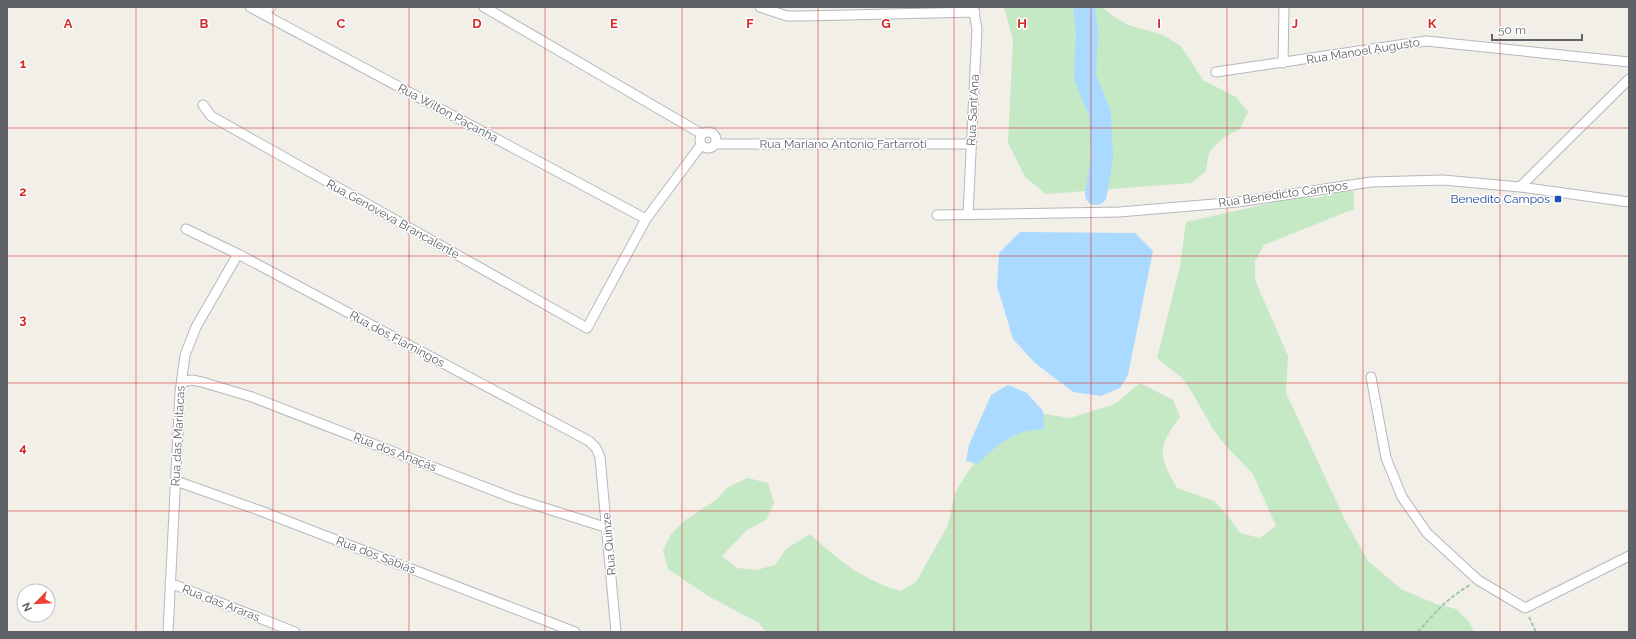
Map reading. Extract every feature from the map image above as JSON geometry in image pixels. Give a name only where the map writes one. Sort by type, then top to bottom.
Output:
[{"type":"street","name":"Rua Wilton Paçanha","points":[[250,7],[646,219]]},
{"type":"street","points":[[263,14],[271,7]]},
{"type":"street","points":[[484,7],[702,134],[705,132],[714,134],[717,141],[716,144],[710,149],[701,145]]},
{"type":"street","points":[[760,7],[772,12],[793,16],[974,10]]},
{"type":"street","points":[[1283,63],[1284,7]]},
{"type":"street","name":"Rua Sant’Ana","points":[[968,214],[977,29],[974,10]]},
{"type":"street","name":"Rua Manoel Augusto","points":[[1216,72],[1426,42],[1629,62]]},
{"type":"street","points":[[1520,187],[1629,79]]},
{"type":"street","name":"Rua Genoveva Brancalente","points":[[203,105],[211,116],[587,328],[646,219]]},
{"type":"street","points":[[646,219],[701,145],[700,140],[702,134]]},
{"type":"street","name":"Rua Mariano Antonio Fartarroti","points":[[716,144],[971,144]]},
{"type":"street","name":"Rua Benedicto Campos","points":[[936,215],[1119,212],[1238,202],[1371,182],[1443,180],[1520,187],[1629,202]]},
{"type":"street","name":"Rua dos Flamingos","points":[[186,229],[238,254],[589,441],[596,448],[600,457]]},
{"type":"street","name":"Rua das Maritacas","points":[[168,632],[182,382],[185,355],[196,327],[238,254]]},
{"type":"street","points":[[1371,377],[1386,458],[1402,497],[1427,533],[1478,580],[1525,608],[1629,556]]},
{"type":"street","name":"Rua dos Anaçãs","points":[[182,382],[192,380],[202,382],[252,397],[513,498],[608,528]]},
{"type":"street","name":"Rua Quinze","points":[[600,457],[608,528],[616,632]]},
{"type":"street","name":"Rua dos Sabiás","points":[[176,482],[254,508],[575,632]]},
{"type":"street","name":"Rua das Araras","points":[[170,583],[295,632]]},
{"type":"path","points":[[1418,632],[1434,613],[1454,594],[1478,580]]},
{"type":"path","points":[[1525,608],[1536,632]]},
{"type":"green space","points":[[1004,7],[1103,7],[1110,14],[1128,25],[1163,35],[1181,46],[1203,80],[1236,97],[1248,112],[1240,129],[1223,138],[1209,152],[1206,171],[1191,183],[1046,194],[1025,177],[1008,143],[1013,40]]},
{"type":"green space","points":[[1336,191],[1354,191],[1354,209],[1264,245],[1255,261],[1255,280],[1288,356],[1286,393],[1345,520],[1368,561],[1401,589],[1436,604],[1456,609],[1470,623],[1474,632],[766,632],[759,623],[708,596],[668,569],[663,551],[671,534],[684,521],[716,500],[728,487],[748,478],[768,483],[774,503],[766,520],[747,530],[722,556],[737,568],[756,570],[775,565],[786,549],[810,534],[841,561],[863,575],[900,591],[916,582],[948,525],[955,493],[965,476],[997,434],[1031,412],[1070,418],[1115,404],[1140,383],[1173,400],[1180,417],[1167,437],[1163,452],[1166,467],[1177,488],[1214,501],[1228,516],[1240,533],[1260,538],[1276,526],[1253,474],[1225,445],[1213,429],[1182,378],[1157,358],[1180,266],[1186,222],[1297,197],[1318,198]]},
{"type":"water","points":[[1020,232],[1135,233],[1153,251],[1128,375],[1120,388],[1101,396],[1073,392],[1035,363],[1013,339],[997,286],[999,253]]},
{"type":"water","points":[[1008,385],[1027,393],[1043,411],[1044,429],[1014,435],[1000,444],[977,464],[966,461],[969,445],[991,395]]},
{"type":"waterway","points":[[1084,7],[1087,31],[1085,77],[1100,114],[1102,157],[1096,194]]},
{"type":"place","name":"Benedito Campos","points":[[1558,199]]}]
